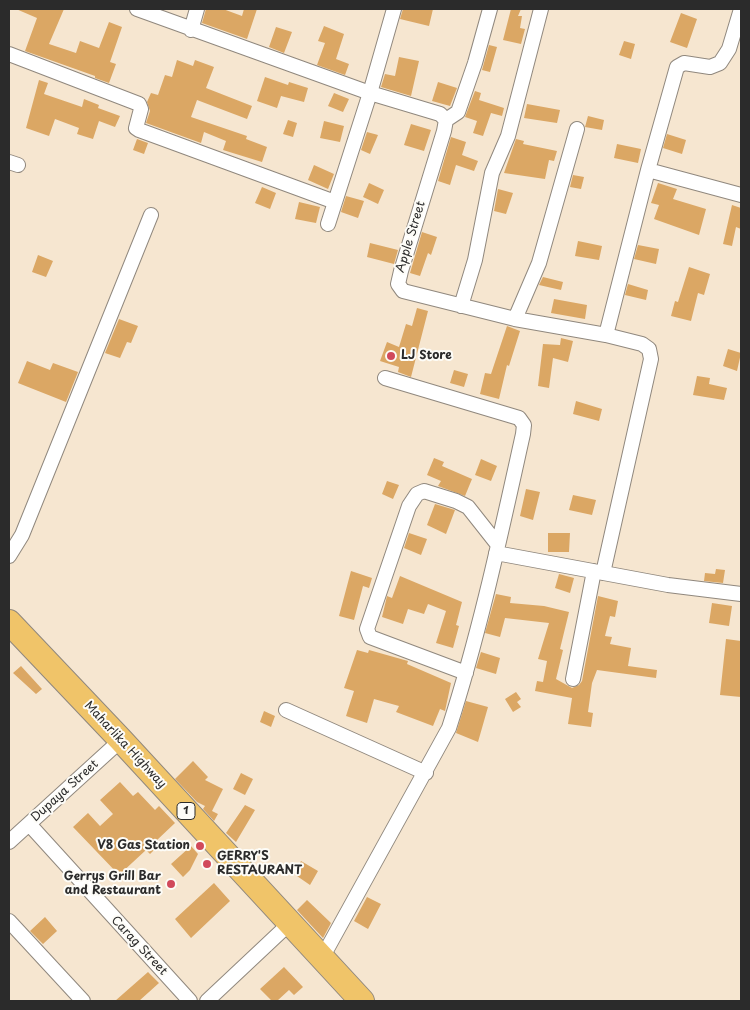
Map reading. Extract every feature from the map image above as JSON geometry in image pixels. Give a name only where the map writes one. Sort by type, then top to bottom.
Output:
[{"type":"highway","name":"Maharlika Highway","points":[[9,622],[121,740],[361,1001]]},
{"type":"street","points":[[137,9],[370,93],[440,114],[446,120],[458,112],[475,63],[490,9]]},
{"type":"street","points":[[191,30],[198,9]]},
{"type":"street","points":[[328,224],[370,93],[394,9]]},
{"type":"street","points":[[461,306],[480,241],[492,173],[508,136],[542,9]]},
{"type":"street","points":[[606,335],[648,170],[677,67],[684,64],[710,67],[720,63],[729,49],[741,9]]},
{"type":"street","points":[[9,54],[139,104],[141,109],[136,128],[138,130],[335,202]]},
{"type":"street","name":"Apple Street","points":[[446,120],[398,284],[399,288],[406,292],[514,319],[606,335],[646,346],[651,359],[599,572]]},
{"type":"street","points":[[514,319],[539,263],[577,129]]},
{"type":"street","points":[[648,170],[741,195]]},
{"type":"street","points":[[9,556],[22,535],[151,214]]},
{"type":"street","points":[[322,958],[450,728],[466,673],[497,549],[523,434],[522,422],[510,415],[385,378]]},
{"type":"street","points":[[466,673],[370,637],[368,629],[409,506],[416,494],[424,491],[456,501],[468,507],[497,549],[668,585],[741,594]]},
{"type":"street","points":[[573,679],[599,572]]},
{"type":"street","points":[[286,710],[426,773]]},
{"type":"street","name":"Dupaya Street","points":[[9,842],[121,740]]},
{"type":"street","name":"Carag Street","points":[[29,824],[190,1001]]},
{"type":"street","points":[[9,921],[83,1001]]},
{"type":"street","points":[[207,1001],[290,924]]},
{"type":"building","points":[[16,9],[64,9],[49,44],[76,53],[80,41],[99,48],[109,22],[122,27],[110,62],[116,64],[109,83],[95,78],[95,76],[25,51],[37,18]]},
{"type":"building","points":[[206,9],[223,9],[242,16],[244,9],[257,9],[247,39],[202,23]]},
{"type":"building","points":[[403,9],[433,9],[429,26],[400,19]]},
{"type":"building","points":[[511,9],[521,9],[518,16],[522,16],[520,28],[525,29],[521,44],[503,40]]},
{"type":"building","points":[[681,13],[697,19],[687,48],[670,42]]},
{"type":"building","points":[[324,26],[344,34],[336,59],[349,64],[345,75],[317,65],[325,43],[318,41]]},
{"type":"building","points":[[276,27],[292,32],[284,53],[269,47]]},
{"type":"building","points":[[624,41],[635,44],[631,59],[619,55]]},
{"type":"building","points":[[489,45],[497,47],[490,72],[482,70]]},
{"type":"building","points":[[399,57],[419,61],[411,96],[381,87],[385,74],[395,76]]},
{"type":"building","points":[[177,60],[193,66],[195,60],[214,67],[206,88],[252,106],[247,119],[197,100],[191,117],[247,136],[246,139],[267,147],[262,162],[223,150],[226,141],[204,132],[201,143],[146,123],[150,111],[147,102],[151,93],[158,95],[165,75],[172,77]]},
{"type":"building","points":[[265,77],[288,85],[289,82],[308,88],[304,102],[281,96],[277,108],[257,101]]},
{"type":"building","points":[[39,80],[48,83],[44,94],[82,107],[84,99],[99,105],[98,108],[120,116],[115,127],[99,121],[93,139],[77,134],[79,128],[55,119],[49,136],[26,128]]},
{"type":"building","points":[[438,82],[457,88],[450,106],[432,101]]},
{"type":"building","points":[[475,91],[481,93],[479,100],[504,108],[502,116],[491,113],[483,136],[473,133],[477,121],[465,117]]},
{"type":"building","points":[[334,93],[349,99],[343,112],[328,106]]},
{"type":"building","points":[[527,104],[560,110],[557,123],[524,118]]},
{"type":"building","points":[[588,116],[604,120],[602,130],[585,127]]},
{"type":"building","points":[[288,120],[297,123],[293,137],[283,134]]},
{"type":"building","points":[[324,121],[344,126],[340,142],[320,138]]},
{"type":"building","points":[[411,124],[431,130],[424,151],[404,145]]},
{"type":"building","points":[[367,132],[378,135],[370,154],[361,150]]},
{"type":"building","points":[[667,134],[686,140],[682,154],[663,148]]},
{"type":"building","points":[[451,137],[466,142],[462,155],[478,161],[474,171],[456,165],[450,185],[438,181]]},
{"type":"building","points":[[137,139],[148,143],[144,154],[133,150]]},
{"type":"building","points":[[516,139],[524,141],[523,144],[557,151],[554,161],[549,160],[545,179],[504,173]]},
{"type":"building","points":[[617,144],[641,149],[638,163],[614,158]]},
{"type":"building","points":[[314,165],[334,174],[328,189],[308,180]]},
{"type":"building","points":[[573,175],[584,177],[581,189],[570,187]]},
{"type":"building","points":[[369,183],[384,190],[378,204],[363,197]]},
{"type":"building","points":[[658,183],[677,189],[673,199],[706,209],[699,235],[654,219],[659,205],[651,203]]},
{"type":"building","points":[[262,187],[276,193],[270,209],[255,203]]},
{"type":"building","points":[[498,189],[513,193],[506,214],[494,211]]},
{"type":"building","points":[[346,196],[364,201],[358,218],[341,212]]},
{"type":"building","points":[[299,202],[320,207],[316,223],[295,219]]},
{"type":"building","points":[[732,205],[741,208],[741,229],[736,227],[732,246],[723,244]]},
{"type":"building","points":[[422,232],[437,237],[431,255],[428,253],[420,276],[410,273]]},
{"type":"building","points":[[578,241],[602,246],[599,260],[575,256]]},
{"type":"building","points":[[370,243],[398,250],[394,264],[367,257]]},
{"type":"building","points":[[638,245],[659,249],[656,264],[634,259]]},
{"type":"building","points":[[38,255],[53,261],[46,277],[32,272]]},
{"type":"building","points":[[689,267],[710,274],[704,295],[698,293],[691,321],[671,316],[675,301],[678,302]]},
{"type":"building","points":[[543,277],[563,282],[561,290],[539,285]]},
{"type":"building","points":[[628,284],[648,290],[646,300],[625,295]]},
{"type":"building","points":[[554,299],[587,305],[585,319],[551,313]]},
{"type":"building","points":[[417,308],[428,311],[411,377],[398,372],[399,367],[380,361],[387,342],[399,347],[406,324],[412,326]]},
{"type":"building","points":[[119,319],[138,326],[131,343],[127,342],[120,358],[105,353]]},
{"type":"building","points":[[507,326],[520,331],[509,366],[507,365],[499,399],[480,394],[485,373],[491,374]]},
{"type":"building","points":[[561,338],[573,341],[568,362],[553,358],[549,388],[538,386],[543,344],[560,345]]},
{"type":"building","points":[[728,349],[741,353],[737,371],[723,366]]},
{"type":"building","points":[[27,361],[50,370],[53,363],[78,372],[66,402],[18,383]]},
{"type":"building","points":[[454,370],[468,374],[464,387],[450,383]]},
{"type":"building","points":[[697,376],[710,378],[709,384],[727,388],[724,400],[693,395]]},
{"type":"building","points":[[576,401],[602,409],[599,421],[573,414]]},
{"type":"building","points":[[434,458],[444,462],[442,466],[472,479],[465,496],[438,486],[441,481],[427,475]]},
{"type":"building","points":[[481,459],[497,466],[491,481],[475,475]]},
{"type":"building","points":[[387,481],[399,485],[393,499],[382,494]]},
{"type":"building","points":[[526,489],[540,492],[533,520],[520,516]]},
{"type":"building","points":[[573,495],[596,500],[592,515],[569,510]]},
{"type":"building","points":[[435,504],[455,510],[446,534],[427,525]]},
{"type":"building","points":[[409,533],[427,539],[421,555],[404,548]]},
{"type":"building","points":[[548,533],[570,533],[569,552],[548,552]]},
{"type":"building","points":[[716,569],[725,570],[723,583],[704,581],[705,573],[715,574]]},
{"type":"building","points":[[351,571],[372,578],[369,588],[363,586],[354,620],[339,616]]},
{"type":"building","points":[[559,574],[574,578],[570,593],[555,588]]},
{"type":"building","points":[[400,576],[462,602],[456,625],[459,626],[453,648],[436,643],[446,611],[428,604],[424,614],[408,609],[403,624],[382,617],[387,596],[392,598]]},
{"type":"building","points":[[496,594],[511,597],[510,603],[544,606],[569,612],[560,649],[563,650],[556,679],[572,688],[579,685],[582,681],[598,596],[618,601],[615,617],[610,616],[605,636],[612,637],[610,644],[631,648],[628,666],[657,670],[656,678],[597,670],[592,683],[588,712],[593,713],[591,727],[568,724],[572,698],[535,691],[537,681],[543,682],[547,661],[538,659],[549,623],[505,618],[500,637],[485,633]]},
{"type":"building","points":[[712,603],[732,606],[729,626],[709,623]]},
{"type":"building","points":[[726,639],[741,641],[741,697],[720,695]]},
{"type":"building","points":[[357,650],[368,653],[369,650],[408,661],[407,664],[451,683],[445,711],[440,709],[433,726],[396,712],[399,706],[374,699],[367,723],[346,716],[354,691],[344,688]]},
{"type":"building","points":[[481,652],[500,658],[496,674],[476,668]]},
{"type":"building","points":[[21,666],[42,689],[36,694],[13,673]]},
{"type":"building","points":[[516,692],[521,699],[517,702],[521,707],[513,712],[505,699]]},
{"type":"building","points":[[466,701],[488,707],[478,742],[456,733]]},
{"type":"building","points":[[264,711],[275,716],[271,727],[260,722]]},
{"type":"building","points":[[193,761],[208,777],[205,780],[223,789],[212,811],[218,814],[214,821],[203,809],[205,806],[197,802],[175,779]]},
{"type":"building","points":[[241,773],[253,779],[245,795],[233,789]]},
{"type":"building","points":[[120,782],[133,796],[138,792],[155,810],[159,806],[175,823],[156,841],[159,845],[150,854],[146,850],[119,875],[73,827],[88,813],[100,826],[113,814],[100,800]]},
{"type":"building","points":[[245,805],[255,810],[236,842],[226,833]]},
{"type":"building","points":[[191,846],[198,854],[190,870],[183,877],[171,864]]},
{"type":"building","points":[[301,861],[318,871],[310,885],[294,874]]},
{"type":"building","points":[[214,883],[230,901],[191,938],[175,919]]},
{"type":"building","points":[[367,897],[381,904],[368,929],[354,921]]},
{"type":"building","points":[[307,900],[331,923],[323,938],[297,910]]},
{"type":"building","points":[[45,917],[57,931],[43,944],[30,931]]},
{"type":"building","points":[[284,967],[303,987],[294,995],[289,990],[277,1001],[272,1001],[260,989]]},
{"type":"building","points":[[148,972],[159,983],[139,1001],[115,1001]]},
{"type":"place","name":"LJ Store","points":[[391,356]]},
{"type":"place","name":"V8 Gas Station","points":[[200,846]]},
{"type":"place","name":"GERRY'S RESTAURANT","points":[[207,864]]},
{"type":"place","name":"Gerrys Grill Bar and Restaurant","points":[[171,884]]}]
